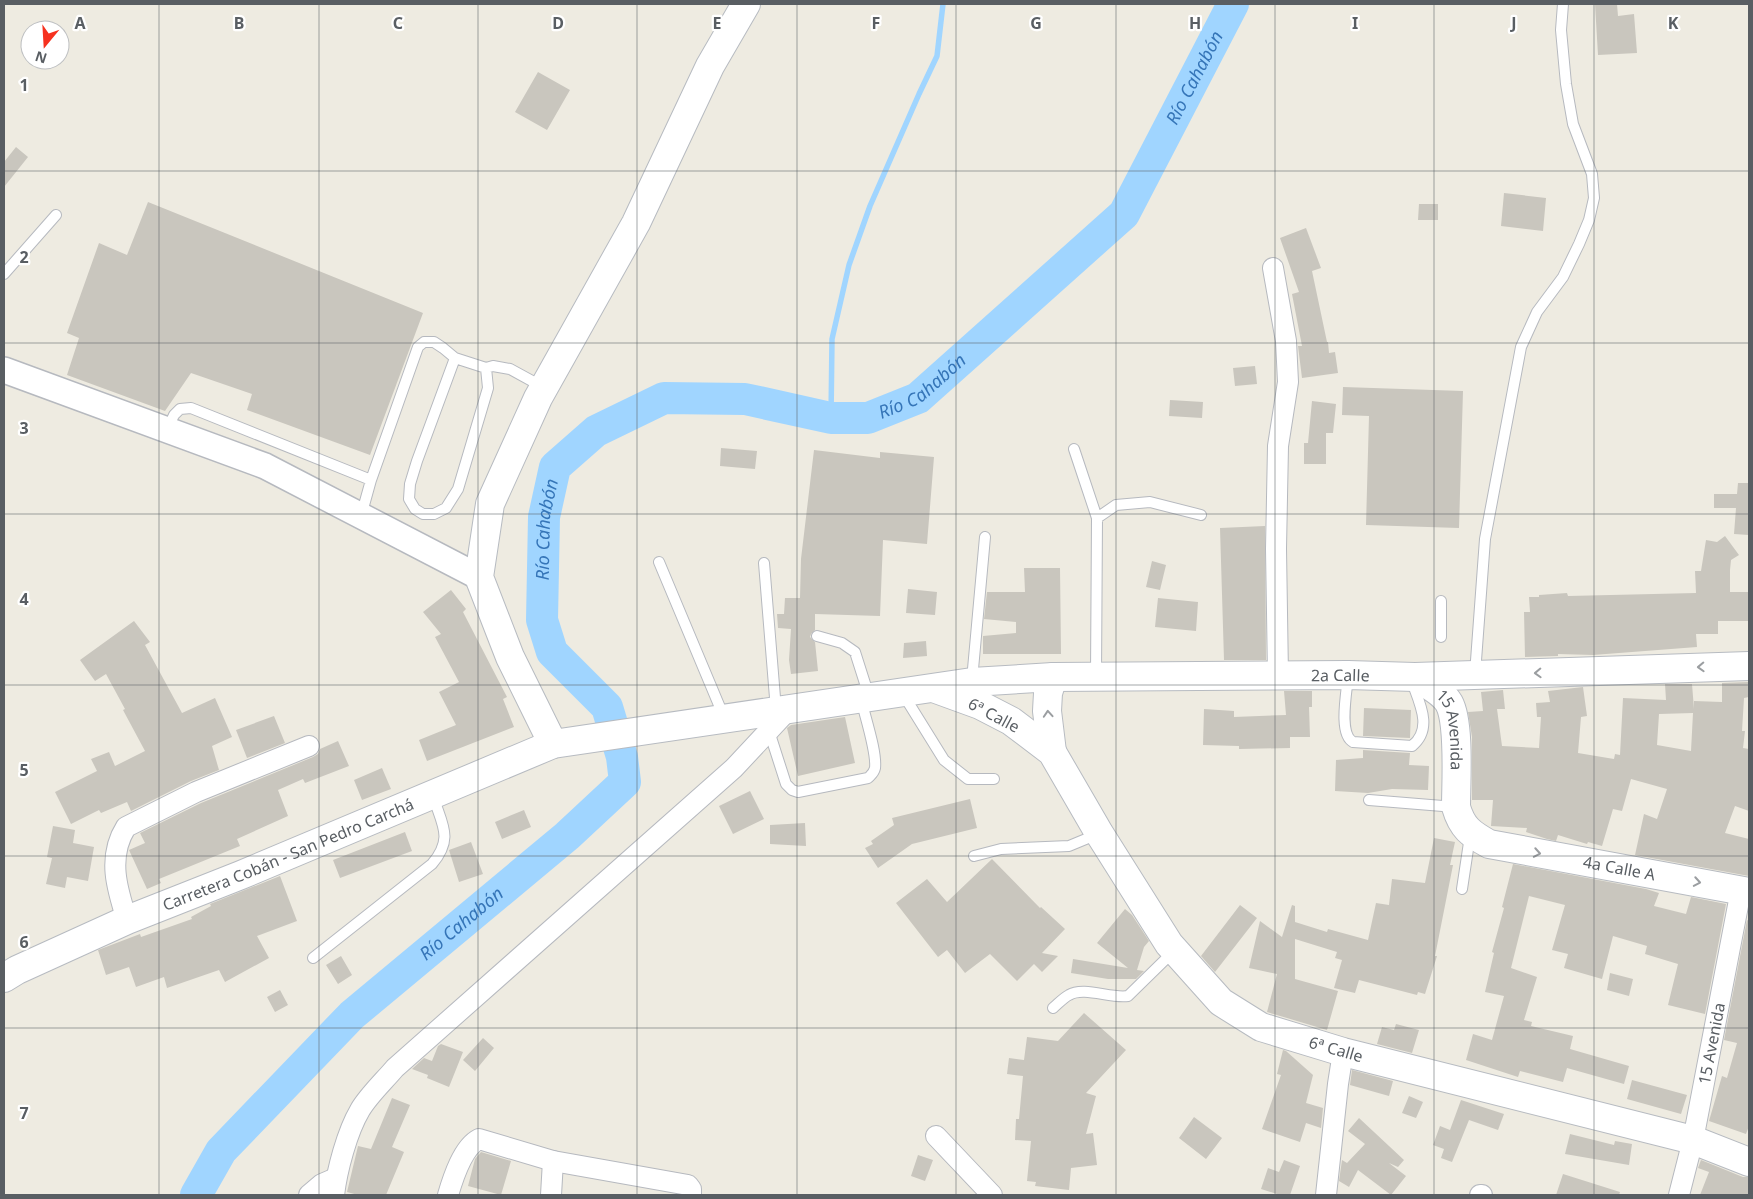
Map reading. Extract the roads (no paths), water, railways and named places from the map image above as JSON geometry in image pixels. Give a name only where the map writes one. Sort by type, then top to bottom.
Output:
[{"type":"main road","points":[[565,742],[510,657],[479,577],[490,504],[544,387],[636,223],[710,66],[746,4]]},
{"type":"main road","name":"2a Calle","points":[[724,718],[778,717],[865,698],[972,682],[1053,678],[1348,675],[1413,677],[1749,666]]},
{"type":"main road","name":"15 Avenida","points":[[1413,677],[1438,692],[1448,701],[1455,718],[1456,807],[1460,820],[1480,839]]},
{"type":"main road","name":"6ª Calle","points":[[1052,752],[1047,710],[1048,693],[1053,678]]},
{"type":"main road","name":"6ª Calle","points":[[932,687],[980,705],[1011,721],[1052,752],[1099,833],[1175,950],[1221,1002],[1261,1027],[1343,1052],[1693,1140],[1749,1162]]},
{"type":"main road","name":"Carretera Cobán - San Pedro Carchá","points":[[8,973],[126,920],[241,875],[565,742],[724,718]]},
{"type":"main road","name":"4a Calle A","points":[[1480,839],[1745,891]]},
{"type":"street","points":[[1273,268],[1286,341],[1288,382],[1278,446],[1276,549],[1278,676]]},
{"type":"street","points":[[4,370],[265,466],[479,577]]},
{"type":"street","points":[[308,1195],[322,1184],[335,1187],[343,1151],[360,1109],[395,1068],[734,768],[778,717]]},
{"type":"street","points":[[126,920],[116,882],[116,854],[120,835],[126,827],[196,792],[309,746]]},
{"type":"street","name":"15 Avenida","points":[[1679,1195],[1693,1140],[1745,891]]},
{"type":"street","points":[[1326,1195],[1343,1052]]},
{"type":"street","points":[[936,1136],[992,1195]]},
{"type":"street","points":[[448,1195],[464,1155],[472,1142],[480,1139],[553,1161],[688,1185],[691,1189],[691,1195]]},
{"type":"street","points":[[551,1195],[553,1161]]},
{"type":"lane","points":[[1475,675],[1485,539],[1521,347],[1537,312],[1563,277],[1589,220],[1594,198],[1592,174],[1573,124],[1566,84],[1561,30],[1563,4]]},
{"type":"lane","points":[[4,274],[56,215]]},
{"type":"lane","points":[[361,516],[371,480],[418,347],[424,342],[434,342],[456,358],[486,368],[493,366],[510,369],[544,387]]},
{"type":"lane","points":[[456,358],[410,484],[409,498],[415,509],[423,514],[434,514],[446,508],[458,490],[488,388],[486,368]]},
{"type":"lane","points":[[167,430],[174,415],[180,408],[191,408],[371,480]]},
{"type":"lane","points":[[1074,450],[1097,518],[1096,678]]},
{"type":"lane","points":[[1097,518],[1116,505],[1150,502],[1201,515]]},
{"type":"lane","points":[[972,682],[984,537]]},
{"type":"lane","points":[[659,562],[724,718]]},
{"type":"lane","points":[[764,563],[786,784],[792,790],[798,792],[868,778],[873,774],[875,767],[865,698],[855,652],[842,643],[817,636]]},
{"type":"lane","points":[[1441,601],[1441,637]]},
{"type":"lane","points":[[1348,675],[1344,720],[1349,740],[1353,742],[1412,746],[1420,739],[1424,727],[1413,677]]},
{"type":"lane","points":[[902,692],[944,760],[968,779],[994,779]]},
{"type":"lane","points":[[313,958],[432,864],[441,854],[445,842],[444,830],[432,795]]},
{"type":"lane","points":[[1369,800],[1456,807]]},
{"type":"lane","points":[[974,856],[1001,850],[1069,846],[1099,833]]},
{"type":"lane","points":[[1462,889],[1480,839]]},
{"type":"lane","points":[[1053,1008],[1070,994],[1084,992],[1120,997],[1128,996],[1175,950]]},
{"type":"waterway","points":[[831,418],[832,339],[849,265],[870,206],[937,56],[943,4]]},
{"type":"waterway","name":"Río Cahabón","points":[[196,1195],[221,1151],[352,1015],[567,836],[625,782],[622,757],[607,707],[552,652],[542,620],[544,517],[555,467],[596,431],[664,398],[745,399],[831,418],[868,418],[918,398],[1124,214],[1233,4]]}]
